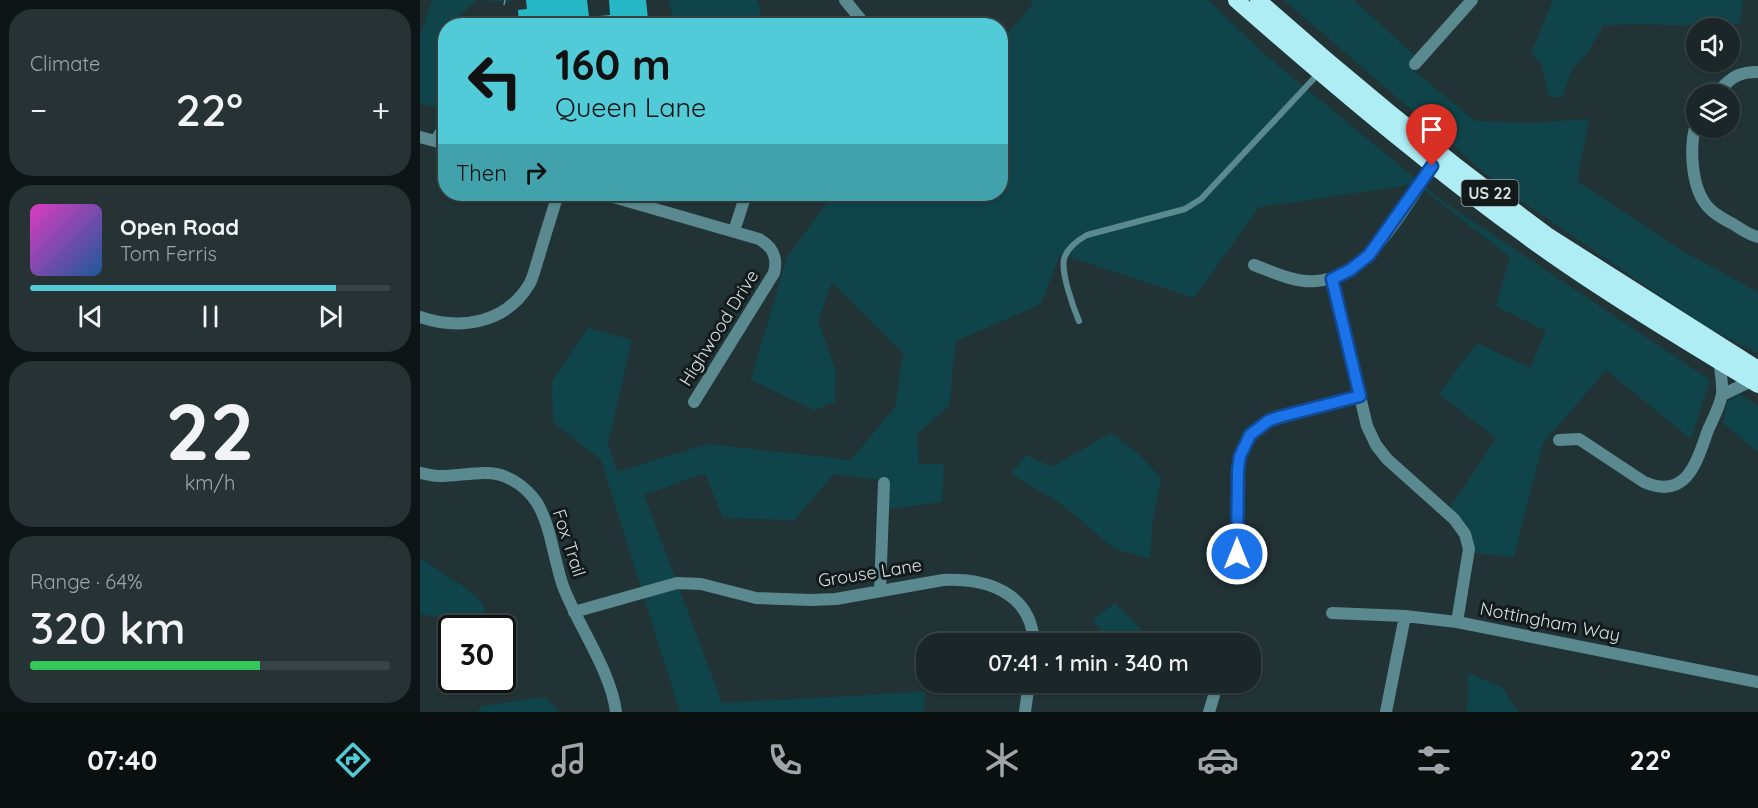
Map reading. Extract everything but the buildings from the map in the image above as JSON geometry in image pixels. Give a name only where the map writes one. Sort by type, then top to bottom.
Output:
[{"type":"highway","name":"US 22","points":[[1236,0],[1319,73],[1432,166],[1559,260],[1720,362],[1756,375]]},
{"type":"highway","name":"US 22","points":[[1258,0],[1376,104],[1522,217],[1741,359],[1756,375]]},
{"type":"street","points":[[845,0],[860,18]]},
{"type":"street","points":[[1415,64],[1472,0]]},
{"type":"street","points":[[1727,84],[1742,72],[1758,72]]},
{"type":"street","points":[[420,137],[438,142]]},
{"type":"street","points":[[1692,138],[1693,166],[1698,190],[1708,207],[1727,221],[1758,237]]},
{"type":"street","points":[[1254,265],[1293,279],[1314,282],[1332,279],[1350,270],[1369,255],[1432,166]]},
{"type":"street","points":[[420,317],[440,323],[467,324],[492,317],[514,302],[531,281],[556,201]]},
{"type":"street","points":[[628,201],[734,231],[744,201]]},
{"type":"street","name":"Highwood Drive","points":[[694,402],[774,273],[776,260],[768,244],[734,231]]},
{"type":"street","points":[[1332,279],[1367,426],[1376,446],[1387,459],[1454,519],[1465,534],[1468,549],[1457,622]]},
{"type":"street","points":[[1559,440],[1579,440],[1644,482],[1654,486],[1671,486],[1680,483],[1695,466],[1722,395],[1720,362]]},
{"type":"street","points":[[1722,395],[1756,375]]},
{"type":"street","points":[[1237,554],[1238,470],[1240,456],[1250,435],[1268,421],[1279,417],[1360,396]]},
{"type":"street","name":"Fox Trail","points":[[420,473],[438,476],[503,475],[526,490],[537,504],[563,585],[605,677],[615,701],[616,712]]},
{"type":"street","points":[[880,591],[884,483]]},
{"type":"street","name":"Grouse Lane","points":[[574,612],[677,583],[701,584],[756,598],[811,600],[836,599],[943,580],[961,579],[985,582],[1009,594],[1023,609],[1032,633]]},
{"type":"street","name":"Nottingham Way","points":[[1332,614],[1405,616],[1457,622],[1758,682]]},
{"type":"street","points":[[1386,712],[1405,616]]},
{"type":"street","points":[[1025,712],[1028,693]]},
{"type":"street","points":[[1209,712],[1215,693]]},
{"type":"lane","points":[[1079,321],[1064,264],[1064,258],[1075,242],[1087,235],[1185,209],[1201,199],[1319,73]]},
{"type":"lane","points":[[433,140],[438,131]]},
{"type":"path","points":[[504,5],[505,0]]},
{"type":"shaded area","points":[[432,0],[477,0],[456,18],[438,18],[438,106],[420,104],[420,37]]},
{"type":"shaded area","points":[[477,0],[513,0],[511,2]]},
{"type":"shaded area","points":[[669,0],[757,0],[761,11],[758,18],[673,18]]},
{"type":"shaded area","points":[[1030,0],[1208,0],[1263,53],[1445,203],[1710,380],[1691,439],[1606,370],[1543,443],[1514,557],[1465,552],[1463,530],[1449,510],[1496,438],[1439,394],[1477,343],[1530,368],[1546,331],[1496,306],[1510,257],[1416,184],[1259,207],[1194,298],[1060,254],[1041,304],[956,341],[949,406],[917,434],[919,464],[944,464],[942,502],[886,509],[888,481],[834,474],[794,520],[723,518],[705,473],[644,495],[722,703],[916,692],[925,693],[924,712],[680,712],[601,460],[553,422],[552,381],[588,328],[632,340],[608,443],[617,472],[707,444],[851,460],[895,407],[903,353],[832,282],[818,321],[836,371],[835,402],[814,410],[751,380],[787,257],[829,201],[1008,201],[1008,33],[1033,4]]},
{"type":"shaded area","points":[[1284,0],[1353,0],[1420,60],[1413,70],[1475,121],[1531,123],[1589,119],[1577,181],[1684,252],[1758,292],[1758,353],[1708,328],[1501,187]]},
{"type":"shaded area","points":[[1553,0],[1743,0],[1740,24],[1740,18],[1686,18],[1686,25],[1604,25],[1585,56],[1572,69],[1562,97],[1550,97],[1541,64],[1531,53]]},
{"type":"shaded area","points":[[1739,394],[1758,406],[1758,452],[1723,423],[1727,403]]},
{"type":"shaded area","points":[[1111,433],[1137,453],[1161,478],[1152,526],[1150,559],[1115,549],[1060,503],[1011,474],[1026,455],[1052,467]]},
{"type":"shaded area","points":[[420,558],[463,586],[482,602],[486,615],[438,615],[438,617],[420,614]]},
{"type":"shaded area","points":[[1115,603],[1144,633],[1102,633],[1093,620]]},
{"type":"shaded area","points":[[1468,673],[1502,687],[1518,712],[1467,712]]},
{"type":"shaded area","points":[[545,697],[559,712],[477,712],[482,706]]},
{"type":"route","points":[[1237,554],[1238,470],[1244,445],[1250,435],[1268,421],[1360,396],[1332,279],[1350,270],[1369,255],[1432,166]]}]
